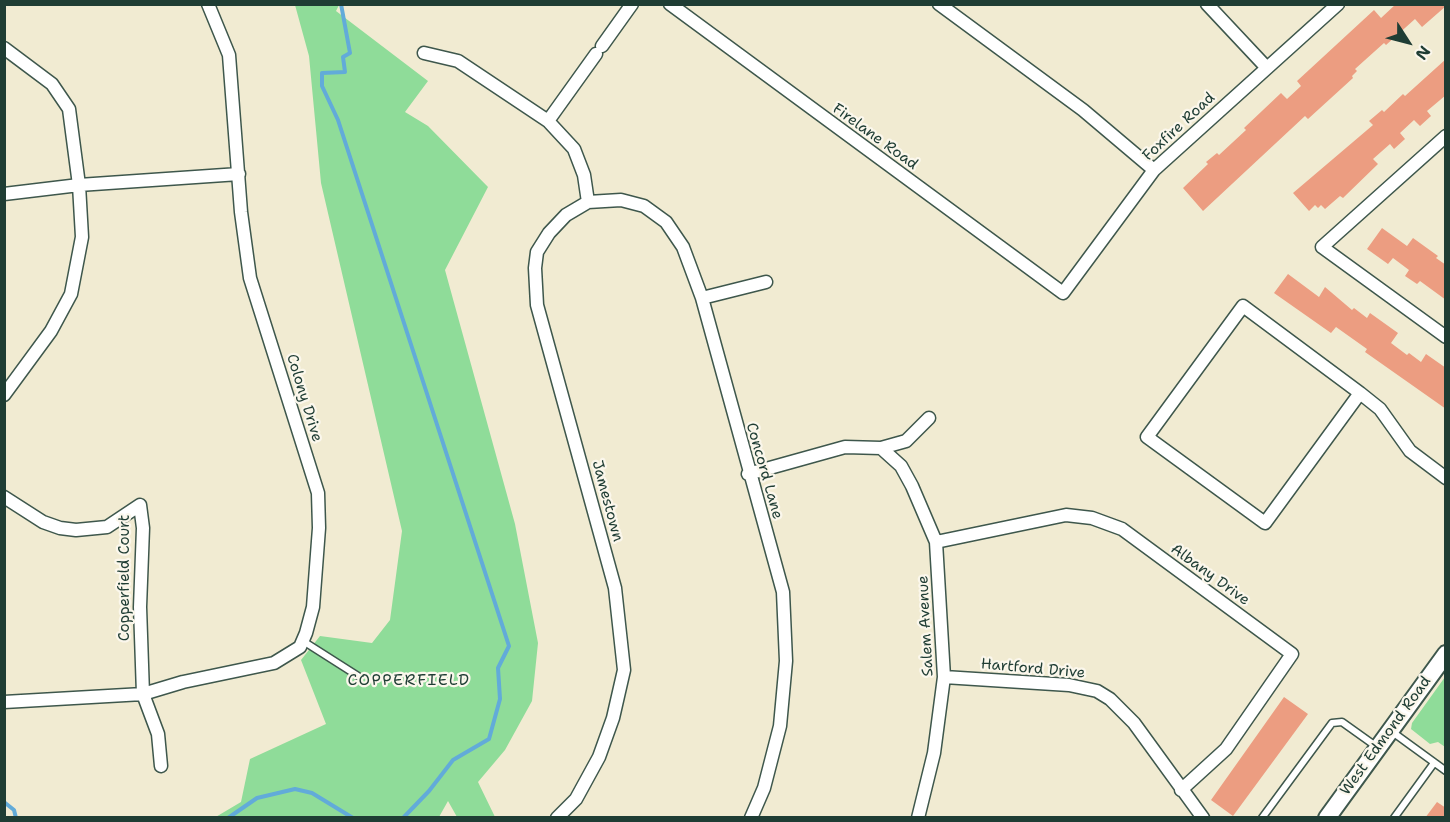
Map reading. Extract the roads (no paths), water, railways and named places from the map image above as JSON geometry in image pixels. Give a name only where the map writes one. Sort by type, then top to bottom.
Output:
[{"type":"main road","name":"West Edmond Road","points":[[1327,818],[1446,654]]},
{"type":"street","name":"Colony Drive","points":[[208,4],[229,56],[241,212],[250,278],[318,494],[319,528],[313,607],[305,637]]},
{"type":"street","points":[[548,121],[632,4]]},
{"type":"street","name":"Firelane Road","points":[[670,4],[1063,293]]},
{"type":"street","points":[[939,4],[1083,110],[1154,170]]},
{"type":"street","points":[[1207,4],[1267,68]]},
{"type":"street","name":"Foxfire Road","points":[[1063,293],[1154,170],[1338,4]]},
{"type":"street","points":[[4,48],[52,84],[69,109],[79,185],[82,237],[71,294],[51,331],[4,395]]},
{"type":"street","points":[[424,53],[458,62],[548,121],[574,149],[584,175],[588,202]]},
{"type":"street","points":[[1446,136],[1322,247],[1446,337]]},
{"type":"street","points":[[4,194],[79,185],[239,174]]},
{"type":"street","name":"Concord Lane","points":[[588,202],[621,200],[644,206],[666,222],[683,247],[702,298],[748,474],[783,592],[786,662],[780,726],[764,788],[751,818]]},
{"type":"street","name":"Jamestown","points":[[557,818],[576,800],[599,757],[613,718],[624,670],[615,588],[537,305],[535,268],[537,252],[549,233],[566,215],[588,202]]},
{"type":"street","points":[[702,298],[766,282]]},
{"type":"street","points":[[1360,393],[1265,524],[1147,438],[1243,306],[1360,393],[1380,409],[1410,451],[1446,478]]},
{"type":"street","points":[[748,474],[844,447],[881,448],[906,441],[929,418]]},
{"type":"street","name":"Salem Avenue","points":[[881,448],[901,466],[907,476],[936,542],[944,677],[934,753],[918,818]]},
{"type":"street","name":"Copperfield Court","points":[[4,496],[43,522],[60,528],[76,530],[107,527],[140,505],[143,545],[140,607],[143,694]]},
{"type":"street","name":"Albany Drive","points":[[936,542],[1066,516],[1092,518],[1122,529],[1292,654],[1226,748],[1181,790]]},
{"type":"street","points":[[4,702],[143,694],[183,682],[274,663],[291,654],[305,637]]},
{"type":"street","name":"Hartford Drive","points":[[944,677],[1069,685],[1097,691],[1110,699],[1134,723],[1203,818]]},
{"type":"street","points":[[143,694],[158,734],[161,766]]},
{"type":"lane","points":[[305,637],[358,676]]},
{"type":"lane","points":[[1262,818],[1332,723],[1342,722],[1378,747]]},
{"type":"lane","points":[[1390,730],[1446,771]]},
{"type":"lane","points":[[1394,818],[1434,763]]},
{"type":"waterway","points":[[341,4],[350,53],[343,57],[345,72],[322,73],[322,86],[338,120],[509,646],[498,668],[500,699],[489,739],[453,760],[429,791],[403,818]]},
{"type":"waterway","points":[[228,818],[257,798],[295,789],[312,793],[353,818]]},
{"type":"waterway","points":[[4,802],[14,810],[16,818]]},
{"type":"district","name":"COPPERFIELD","points":[[409,681]]}]
